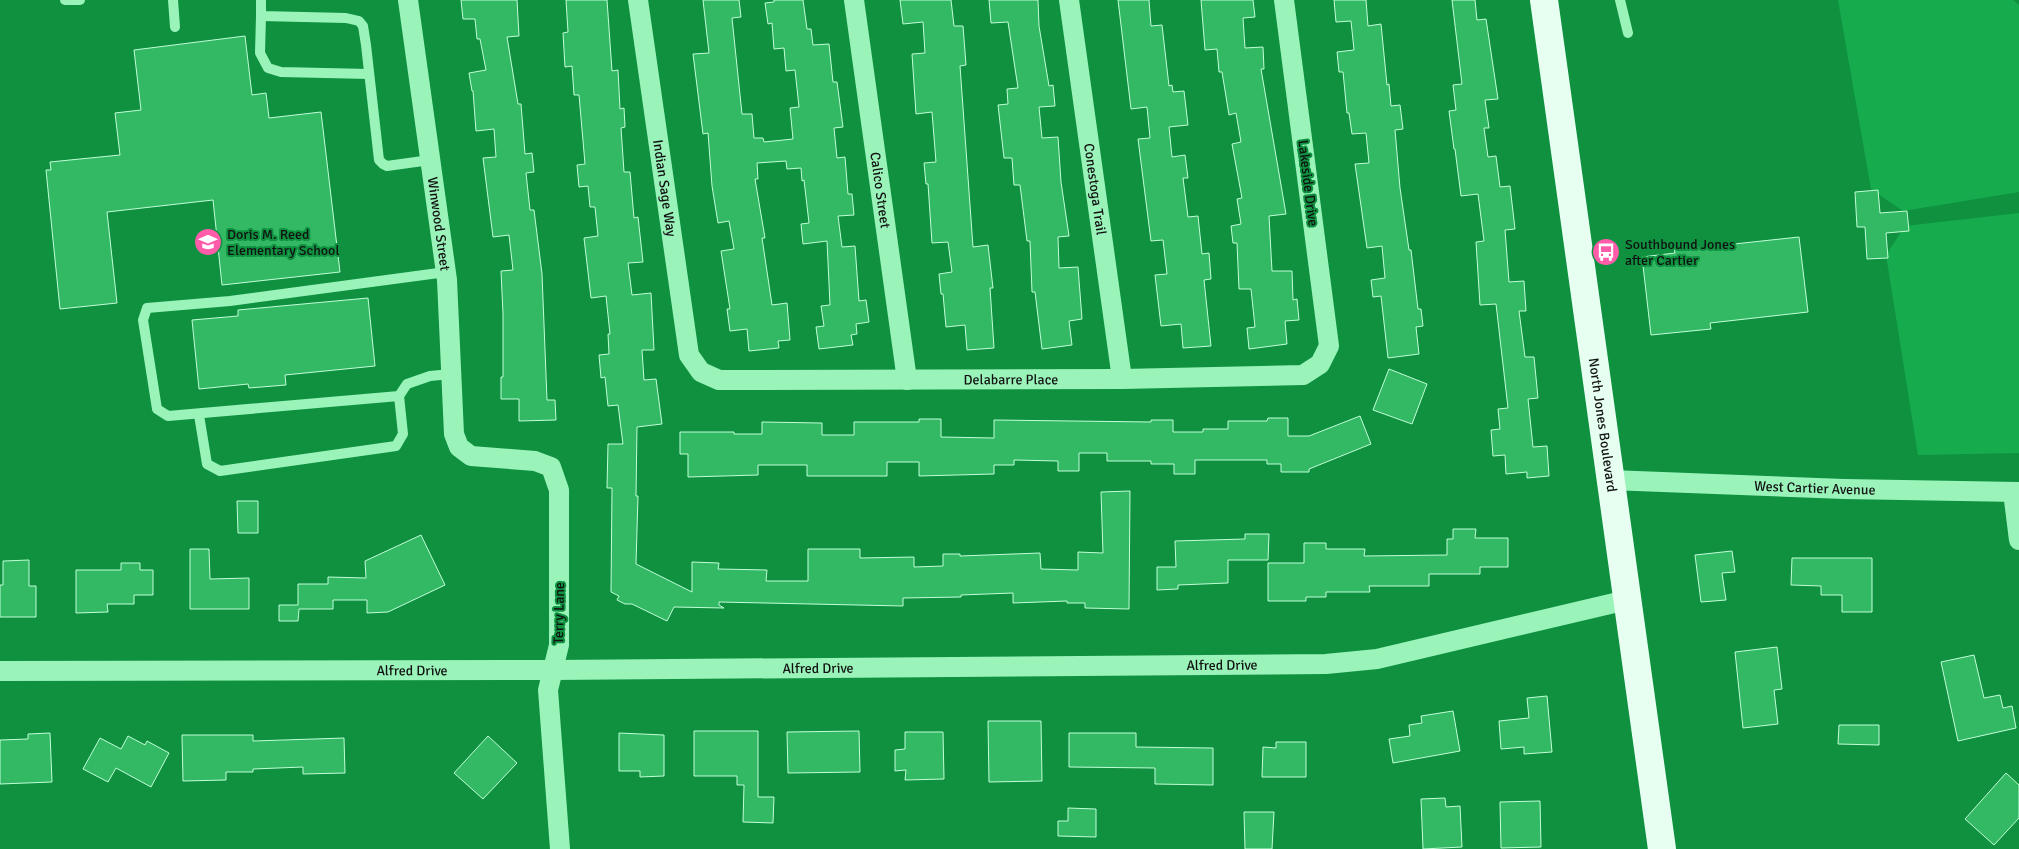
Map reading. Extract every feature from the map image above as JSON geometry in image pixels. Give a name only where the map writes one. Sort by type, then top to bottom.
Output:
[{"type":"main road","name":"North Jones Boulevard","points":[[1544,0],[1662,849]]},
{"type":"street","name":"Winwood Street","points":[[408,0],[446,272],[454,434],[459,447],[471,456],[536,461],[551,467]]},
{"type":"street","name":"Indian Sage Way","points":[[638,0],[689,355],[701,372]]},
{"type":"street","name":"Calico Street","points":[[854,0],[907,380]]},
{"type":"street","name":"Conestoga Trail","points":[[1069,0],[1122,379]]},
{"type":"street","name":"Lakeside Drive","points":[[1284,0],[1329,346],[1320,364]]},
{"type":"street","name":"Delabarre Place","points":[[701,372],[719,380],[1122,379],[1303,376],[1320,364]]},
{"type":"street","name":"Terry Lane","points":[[551,467],[559,490],[560,645],[548,690],[560,849]]},
{"type":"street","name":"West Cartier Avenue","points":[[1610,480],[1844,490],[2016,492]]},
{"type":"street","points":[[2016,492],[2019,540]]},
{"type":"street","name":"Alfred Drive","points":[[0,671],[553,670],[1326,664],[1377,659],[1627,600]]},
{"type":"lane","points":[[65,0],[80,0]]},
{"type":"lane","points":[[173,0],[175,27]]},
{"type":"lane","points":[[261,0],[260,53],[268,68],[281,72],[370,74]]},
{"type":"lane","points":[[1620,0],[1628,33]]},
{"type":"lane","points":[[261,16],[346,18],[359,21],[363,26],[370,74],[379,160],[387,166],[430,160]]},
{"type":"lane","points":[[399,396],[199,415],[168,416],[157,409],[143,320],[147,308],[230,301],[446,272]]},
{"type":"lane","points":[[199,415],[208,464],[220,471],[396,446],[403,434],[399,396],[407,384],[430,376],[451,374]]},
{"type":"green space","points":[[1838,0],[2013,0],[2019,5],[2019,192],[1903,211],[1871,189]]},
{"type":"green space","points":[[2019,213],[2019,453],[1918,455],[1886,255],[1905,226]]},
{"type":"building","points":[[461,0],[517,0],[519,36],[507,37],[518,104],[521,104],[525,154],[532,153],[534,172],[526,173],[530,210],[534,210],[542,274],[547,400],[555,400],[556,420],[519,421],[519,399],[501,399],[503,314],[501,271],[513,270],[509,235],[493,237],[483,158],[496,157],[494,129],[476,131],[473,91],[469,73],[486,70],[480,39],[477,39],[475,19],[463,19]]},
{"type":"building","points":[[566,0],[607,0],[612,71],[618,70],[620,109],[624,108],[625,127],[621,128],[624,172],[630,172],[634,218],[638,217],[643,262],[628,263],[632,295],[651,293],[654,350],[642,350],[644,380],[656,379],[662,424],[637,427],[636,496],[638,496],[636,564],[692,592],[692,562],[719,563],[718,569],[767,570],[766,581],[808,581],[808,549],[860,549],[860,558],[914,557],[914,567],[943,566],[943,554],[960,554],[960,556],[1040,553],[1041,569],[1078,570],[1078,552],[1103,553],[1101,492],[1130,491],[1129,609],[1085,608],[1085,603],[1067,603],[1067,601],[1013,603],[1013,593],[961,595],[961,597],[903,598],[903,606],[719,602],[719,605],[724,608],[674,607],[667,621],[632,604],[625,604],[617,600],[619,596],[611,592],[612,488],[607,488],[608,444],[623,444],[618,405],[608,406],[605,377],[601,378],[599,355],[609,354],[608,334],[610,334],[606,296],[591,298],[584,238],[598,236],[595,207],[590,207],[588,186],[579,187],[577,165],[585,164],[579,95],[574,95],[572,66],[565,67],[563,33],[568,32]]},
{"type":"building","points":[[703,0],[739,0],[741,17],[732,18],[742,114],[752,114],[754,138],[763,138],[764,142],[793,139],[790,108],[799,107],[795,70],[786,71],[784,48],[774,49],[772,23],[768,24],[765,3],[774,2],[774,0],[803,0],[807,29],[811,29],[813,45],[829,44],[833,82],[837,82],[843,127],[834,128],[837,158],[845,157],[848,194],[852,194],[854,215],[838,216],[842,247],[855,246],[859,301],[866,300],[869,322],[856,324],[857,334],[851,335],[853,345],[819,349],[816,327],[824,326],[821,306],[830,305],[827,241],[803,244],[801,224],[809,223],[804,180],[802,181],[801,168],[787,169],[786,161],[757,163],[758,179],[755,179],[765,238],[762,238],[772,305],[787,303],[790,340],[778,341],[779,348],[749,351],[747,329],[730,331],[727,309],[730,309],[721,251],[734,249],[729,221],[718,223],[712,186],[708,133],[703,134],[693,54],[709,53]]},
{"type":"building","points":[[900,0],[951,0],[954,26],[963,26],[966,65],[960,66],[973,247],[988,245],[993,288],[990,288],[994,348],[967,350],[965,325],[946,327],[939,274],[952,272],[948,242],[932,243],[928,184],[926,184],[924,163],[936,162],[932,112],[916,114],[912,54],[925,53],[923,22],[903,24]]},
{"type":"building","points":[[989,0],[1038,0],[1039,26],[1049,86],[1053,85],[1055,106],[1039,107],[1042,138],[1058,137],[1061,182],[1069,236],[1058,237],[1059,268],[1078,267],[1082,319],[1069,321],[1072,345],[1042,349],[1035,292],[1032,292],[1030,241],[1027,241],[1020,185],[1014,185],[1012,158],[1004,158],[998,105],[1008,104],[1007,89],[1018,88],[1008,22],[991,23]]},
{"type":"building","points":[[1118,0],[1149,0],[1151,26],[1162,25],[1169,86],[1172,85],[1173,92],[1184,91],[1188,125],[1169,127],[1172,157],[1185,155],[1188,178],[1183,178],[1188,217],[1198,216],[1202,254],[1209,253],[1211,279],[1204,280],[1211,346],[1183,348],[1181,324],[1161,326],[1155,275],[1167,274],[1163,240],[1151,241],[1138,139],[1150,138],[1147,107],[1131,109]]},
{"type":"building","points":[[1201,0],[1253,0],[1255,17],[1243,18],[1245,48],[1263,47],[1264,69],[1261,69],[1286,214],[1269,216],[1272,271],[1292,271],[1293,300],[1297,299],[1299,320],[1285,321],[1287,344],[1249,349],[1247,328],[1255,327],[1251,289],[1239,289],[1237,243],[1233,243],[1231,226],[1241,224],[1237,199],[1242,198],[1232,144],[1241,142],[1236,113],[1229,115],[1222,72],[1219,72],[1217,49],[1205,50]]},
{"type":"building","points":[[1334,0],[1366,0],[1368,26],[1381,24],[1391,106],[1400,105],[1403,129],[1395,130],[1400,188],[1409,250],[1411,250],[1418,309],[1421,309],[1423,326],[1416,327],[1419,354],[1388,358],[1381,296],[1373,297],[1371,280],[1385,278],[1382,246],[1367,248],[1355,164],[1369,163],[1366,133],[1352,134],[1349,113],[1347,113],[1343,72],[1339,72],[1337,52],[1354,50],[1351,21],[1336,22]]},
{"type":"building","points":[[1452,0],[1475,0],[1477,20],[1486,19],[1498,99],[1485,100],[1489,128],[1484,128],[1488,157],[1496,156],[1500,187],[1510,186],[1515,229],[1505,230],[1509,282],[1524,281],[1526,311],[1519,311],[1525,357],[1534,357],[1538,398],[1528,399],[1533,447],[1547,446],[1549,476],[1527,478],[1527,472],[1506,474],[1505,455],[1493,456],[1491,430],[1500,429],[1498,409],[1508,408],[1496,304],[1480,305],[1476,242],[1484,241],[1478,194],[1461,196],[1454,149],[1449,111],[1456,110],[1453,85],[1462,84]]},
{"type":"building","points":[[245,36],[252,95],[266,93],[269,118],[321,112],[340,272],[222,285],[213,200],[107,212],[117,303],[60,309],[46,170],[51,170],[50,162],[120,155],[115,113],[141,110],[134,50]]},
{"type":"building","points":[[1878,190],[1880,213],[1907,211],[1909,231],[1886,233],[1888,258],[1867,259],[1865,227],[1857,227],[1855,192]]},
{"type":"building","points":[[1799,237],[1808,312],[1710,323],[1711,329],[1651,335],[1642,257],[1675,253],[1674,247],[1697,245],[1697,248]]},
{"type":"building","points":[[368,298],[375,366],[285,375],[286,385],[249,388],[248,384],[199,389],[192,320],[238,316],[238,310]]},
{"type":"building","points":[[1389,369],[1427,384],[1412,424],[1373,410]]},
{"type":"building","points":[[1360,416],[1371,444],[1309,469],[1309,472],[1281,472],[1281,464],[1267,464],[1267,460],[1195,460],[1195,474],[1174,474],[1174,464],[1151,464],[1151,461],[1107,461],[1107,453],[1079,453],[1079,471],[1058,471],[1058,461],[1014,460],[1014,465],[994,465],[994,474],[919,476],[919,462],[887,462],[887,476],[807,476],[807,465],[758,465],[758,475],[688,477],[688,454],[680,454],[680,432],[762,434],[762,422],[822,423],[822,435],[854,435],[854,422],[919,422],[919,419],[941,419],[941,437],[994,438],[994,420],[1151,422],[1151,420],[1173,420],[1173,432],[1203,432],[1203,429],[1228,429],[1228,421],[1267,421],[1268,418],[1288,418],[1288,436],[1309,436]]},
{"type":"building","points":[[237,501],[258,501],[258,533],[238,533]]},
{"type":"building","points":[[1453,529],[1476,529],[1475,538],[1508,538],[1508,567],[1480,567],[1480,574],[1429,574],[1429,586],[1369,586],[1370,592],[1326,592],[1326,597],[1306,597],[1306,601],[1268,601],[1268,563],[1304,563],[1304,543],[1326,543],[1326,549],[1365,549],[1364,556],[1447,555],[1447,539],[1453,539]]},
{"type":"building","points":[[1245,534],[1269,534],[1268,560],[1228,560],[1228,583],[1178,585],[1178,589],[1157,590],[1157,567],[1176,567],[1175,541],[1245,539]]},
{"type":"building","points":[[421,535],[445,585],[388,612],[367,613],[367,600],[333,600],[333,609],[299,609],[298,621],[279,621],[279,605],[298,605],[298,584],[328,584],[328,577],[366,578],[365,561]]},
{"type":"building","points":[[190,549],[209,549],[210,579],[249,578],[249,609],[190,609]]},
{"type":"building","points":[[1732,551],[1735,572],[1722,573],[1726,600],[1701,602],[1695,555]]},
{"type":"building","points":[[1792,558],[1872,558],[1872,612],[1842,612],[1842,595],[1821,595],[1821,586],[1791,585]]},
{"type":"building","points":[[29,560],[29,586],[36,586],[36,617],[0,617],[0,585],[3,585],[3,561]]},
{"type":"building","points":[[121,563],[140,563],[140,570],[153,570],[153,595],[134,595],[134,604],[107,604],[108,612],[76,613],[76,570],[121,570]]},
{"type":"building","points":[[1777,647],[1782,689],[1774,690],[1778,724],[1743,728],[1735,652]]},
{"type":"building","points":[[1974,655],[1984,698],[2000,695],[2003,708],[2012,706],[2016,728],[1958,741],[1941,662]]},
{"type":"building","points":[[1547,696],[1552,752],[1524,754],[1524,747],[1501,749],[1499,721],[1529,718],[1527,698]]},
{"type":"building","points":[[1453,711],[1460,751],[1393,763],[1389,739],[1410,736],[1409,725],[1422,723],[1421,716]]},
{"type":"building","points":[[988,721],[1041,721],[1042,781],[989,782]]},
{"type":"building","points":[[1839,725],[1879,725],[1879,745],[1838,744]]},
{"type":"building","points":[[694,731],[758,731],[758,797],[774,797],[773,823],[743,822],[744,785],[737,785],[737,776],[694,776]]},
{"type":"building","points":[[859,731],[860,772],[788,773],[787,732]]},
{"type":"building","points":[[905,732],[943,732],[944,779],[905,780],[906,770],[895,771],[895,750],[905,749]]},
{"type":"building","points":[[50,733],[52,782],[0,784],[0,740],[28,739],[28,734]]},
{"type":"building","points":[[619,733],[664,735],[664,776],[640,777],[640,771],[619,771]]},
{"type":"building","points":[[1069,733],[1136,733],[1136,747],[1213,748],[1213,785],[1155,784],[1155,768],[1069,767]]},
{"type":"building","points":[[182,735],[253,735],[253,741],[344,738],[345,773],[303,774],[303,767],[253,769],[253,772],[226,772],[226,780],[183,781]]},
{"type":"building","points":[[128,736],[145,745],[147,741],[169,753],[151,787],[116,768],[108,782],[83,769],[100,738],[121,749]]},
{"type":"building","points":[[488,736],[517,763],[483,799],[454,773]]},
{"type":"building","points":[[1276,742],[1306,742],[1306,777],[1262,777],[1263,747],[1276,748]]},
{"type":"building","points":[[2006,773],[2019,785],[2019,818],[1994,845],[1965,819]]},
{"type":"building","points":[[1445,798],[1446,807],[1460,806],[1462,847],[1423,849],[1421,799]]},
{"type":"building","points":[[1540,801],[1541,847],[1501,848],[1500,802]]},
{"type":"building","points":[[1068,808],[1096,809],[1096,837],[1058,836],[1058,821],[1068,821]]},
{"type":"building","points":[[1244,812],[1274,812],[1272,849],[1245,849]]},
{"type":"place","name":"Doris M. Reed Elementary School","points":[[208,242]]},
{"type":"place","name":"Southbound Jones after Cartier","points":[[1606,252]]}]
